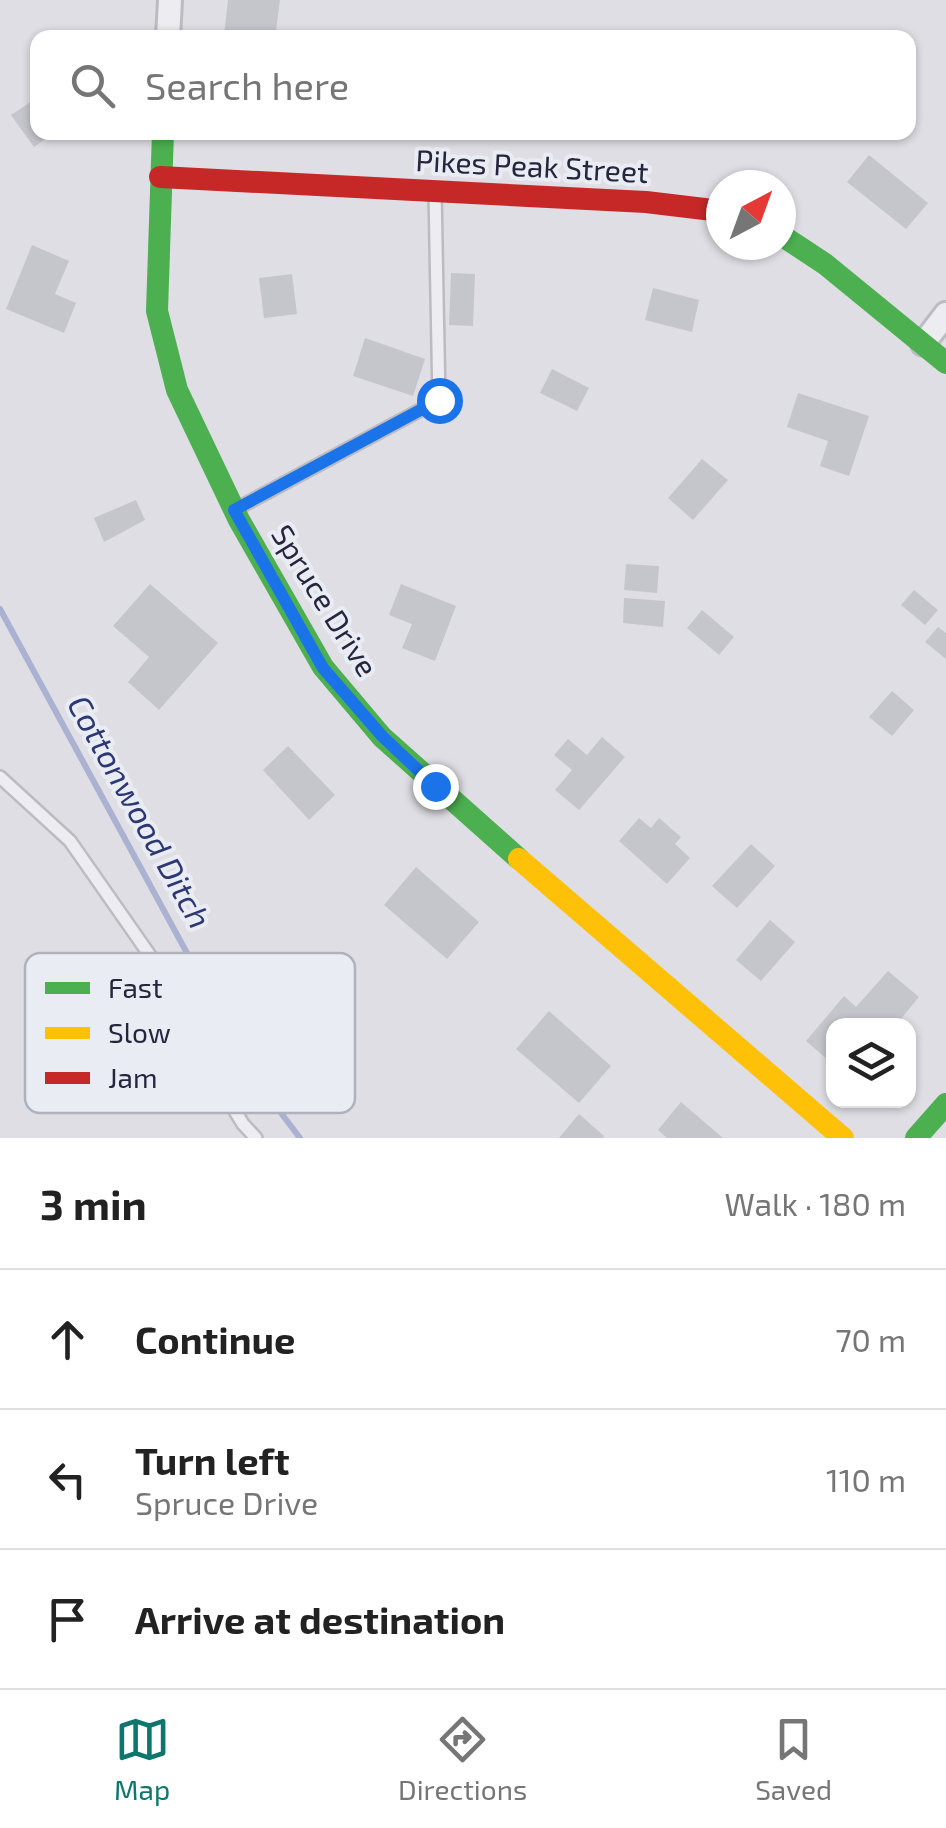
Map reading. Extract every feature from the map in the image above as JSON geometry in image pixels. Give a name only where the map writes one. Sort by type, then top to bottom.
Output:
[{"type":"street","points":[[168,30],[170,0]]},
{"type":"street","name":"Spruce Drive","points":[[162,140],[156,274],[162,338],[176,390],[234,510],[323,668],[382,736],[843,1138]]},
{"type":"street","name":"Pikes Peak Street","points":[[160,177],[646,202],[706,209]]},
{"type":"street","points":[[796,244],[946,363]]},
{"type":"street","points":[[923,344],[946,314]]},
{"type":"street","points":[[916,1138],[946,1104]]},
{"type":"lane","points":[[234,510],[439,400],[435,191]]},
{"type":"lane","points":[[0,776],[70,841],[147,953]]},
{"type":"lane","points":[[236,1113],[256,1138]]},
{"type":"building","points":[[228,0],[280,0],[276,30],[225,30]]},
{"type":"building","points":[[30,102],[30,140],[44,140],[34,147],[11,115]]},
{"type":"building","points":[[869,155],[928,203],[906,229],[847,182]]},
{"type":"building","points":[[32,245],[69,261],[55,294],[76,303],[64,333],[6,309]]},
{"type":"building","points":[[451,273],[475,274],[473,326],[449,325]]},
{"type":"building","points":[[292,274],[297,314],[264,318],[259,278]]},
{"type":"building","points":[[653,288],[699,300],[692,332],[645,320]]},
{"type":"building","points":[[365,338],[425,359],[413,396],[353,376]]},
{"type":"building","points":[[552,369],[589,388],[577,411],[540,393]]},
{"type":"building","points":[[798,393],[869,416],[849,476],[820,466],[828,441],[787,427]]},
{"type":"building","points":[[702,459],[728,480],[693,520],[668,498]]},
{"type":"building","points":[[136,500],[145,520],[104,542],[94,518]]},
{"type":"building","points":[[626,564],[659,566],[657,593],[624,590]]},
{"type":"building","points":[[150,584],[218,643],[159,710],[128,682],[149,657],[113,626]]},
{"type":"building","points":[[401,584],[456,606],[435,661],[402,648],[412,624],[389,615]]},
{"type":"building","points":[[914,590],[938,610],[925,625],[901,605]]},
{"type":"building","points":[[624,598],[665,601],[663,627],[623,623]]},
{"type":"building","points":[[702,610],[734,637],[719,655],[687,628]]},
{"type":"building","points":[[938,627],[946,633],[946,659],[925,642]]},
{"type":"building","points":[[892,691],[914,710],[892,736],[869,717]]},
{"type":"building","points":[[602,737],[625,757],[579,810],[555,790],[572,770],[554,755],[568,739],[587,755]]},
{"type":"building","points":[[288,746],[335,795],[309,820],[263,770]]},
{"type":"building","points":[[639,818],[651,828],[659,818],[681,837],[675,844],[690,858],[667,884],[619,841]]},
{"type":"building","points":[[751,844],[775,866],[737,908],[712,886]]},
{"type":"building","points":[[416,867],[479,922],[447,959],[384,905]]},
{"type":"building","points":[[770,920],[795,942],[761,981],[736,960]]},
{"type":"building","points":[[888,971],[919,997],[902,1018],[826,1018],[826,1058],[806,1041],[844,996],[856,1007]]},
{"type":"building","points":[[549,1011],[611,1066],[579,1103],[516,1049]]},
{"type":"building","points":[[681,1102],[723,1138],[667,1138],[658,1130]]},
{"type":"building","points":[[579,1114],[604,1136],[603,1138],[559,1138]]},
{"type":"waterway","name":"Cottonwood Ditch","points":[[0,609],[187,953]]},
{"type":"waterway","name":"Cottonwood Ditch","points":[[281,1113],[300,1138]]},
{"type":"traffic: fast","points":[[163,140],[157,311],[177,390],[239,520],[323,667],[382,737],[519,859]]},
{"type":"traffic: fast","points":[[796,245],[946,363]]},
{"type":"traffic: fast","points":[[916,1138],[946,1104]]},
{"type":"traffic: slow","points":[[519,859],[843,1138]]},
{"type":"traffic: jam","points":[[160,177],[646,202],[706,209]]},
{"type":"route","points":[[435,786],[359,712],[323,668],[234,510],[439,400]]}]
